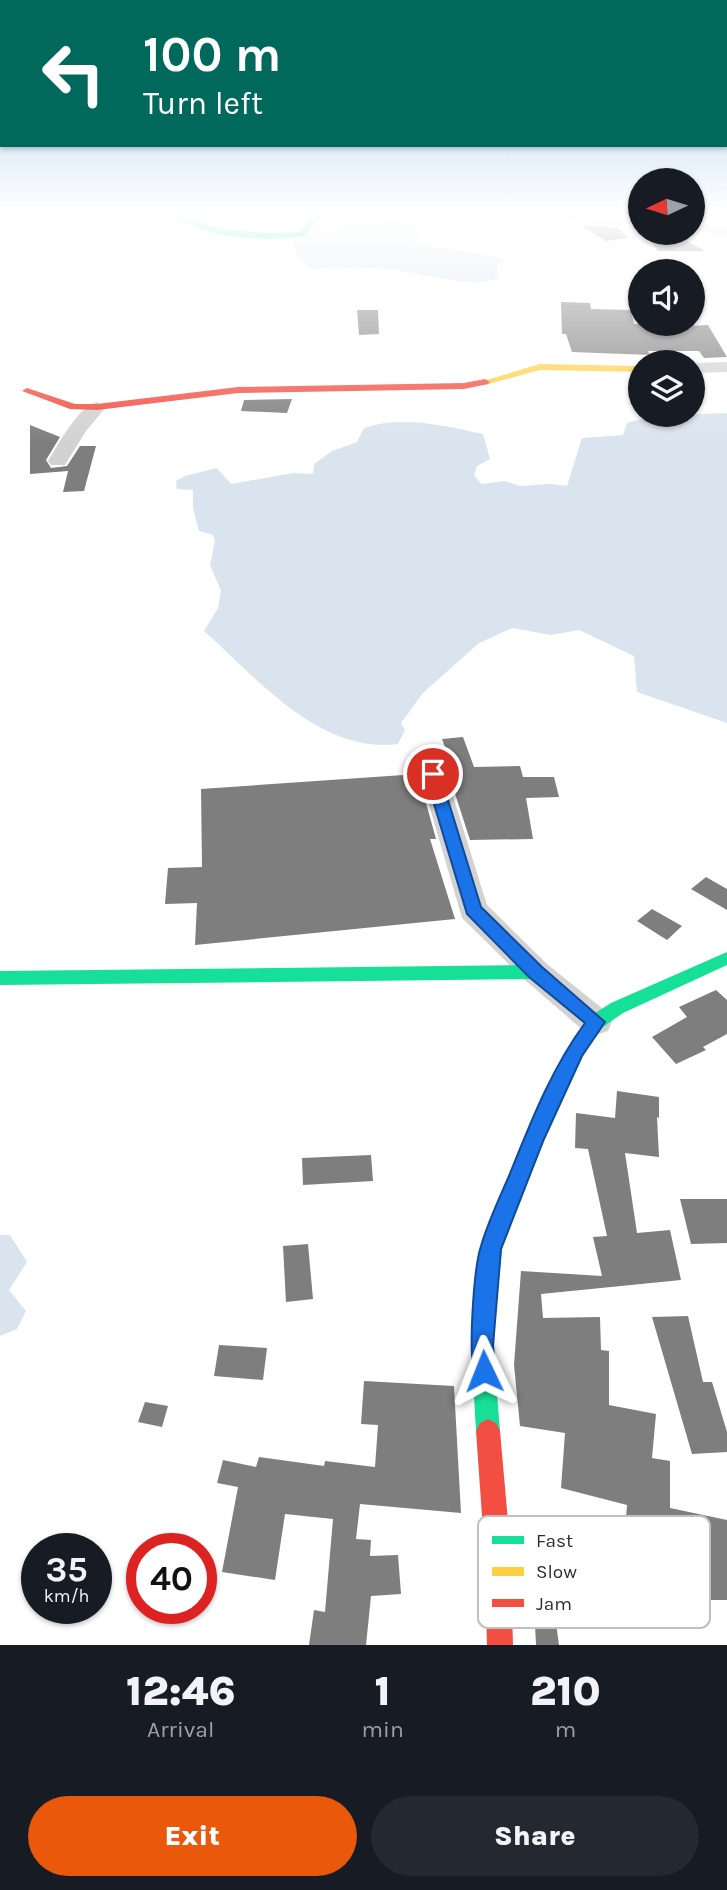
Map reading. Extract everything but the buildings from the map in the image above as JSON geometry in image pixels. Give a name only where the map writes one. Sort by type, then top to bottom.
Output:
[{"type":"street","points":[[27,391],[74,407],[97,407],[239,390],[464,386],[509,377],[540,367],[628,369]]},
{"type":"street","points":[[705,368],[727,367]]},
{"type":"street","points":[[58,461],[78,428],[97,407]]},
{"type":"street","points":[[433,774],[473,910],[536,972],[596,1022]]},
{"type":"street","points":[[495,1516],[482,1346],[491,1249],[534,1139],[568,1065],[596,1022],[617,1008],[727,958]]},
{"type":"street","points":[[0,978],[536,972]]},
{"type":"shaded area","points":[[727,413],[727,723],[637,692],[634,656],[579,630],[551,635],[512,628],[479,643],[423,693],[401,723],[405,730],[398,744],[369,744],[342,737],[291,709],[204,631],[218,608],[221,591],[210,565],[215,541],[213,535],[199,531],[193,509],[193,490],[177,489],[176,481],[185,476],[217,468],[231,484],[293,473],[313,474],[314,464],[332,451],[357,442],[364,428],[409,422],[483,434],[490,459],[477,466],[474,475],[481,484],[505,481],[520,486],[567,486],[582,438],[623,435],[628,423],[628,427],[705,427],[705,414]]},
{"type":"shaded area","points":[[0,1235],[10,1235],[27,1262],[9,1290],[26,1311],[17,1329],[0,1336]]},
{"type":"traffic: fast","points":[[488,1431],[482,1346],[491,1249],[534,1139],[574,1052],[596,1022],[617,1008],[727,958]]},
{"type":"traffic: fast","points":[[0,978],[536,972]]},
{"type":"traffic: slow","points":[[485,382],[540,367],[628,369]]},
{"type":"traffic: jam","points":[[27,391],[74,407],[97,407],[238,390],[464,386],[485,382]]},
{"type":"traffic: jam","points":[[488,1431],[495,1516]]},
{"type":"traffic: jam","points":[[499,1628],[500,1645]]},
{"type":"route","points":[[433,774],[473,910],[536,972],[596,1022],[574,1052],[534,1139],[491,1249],[482,1346],[484,1371]]}]
